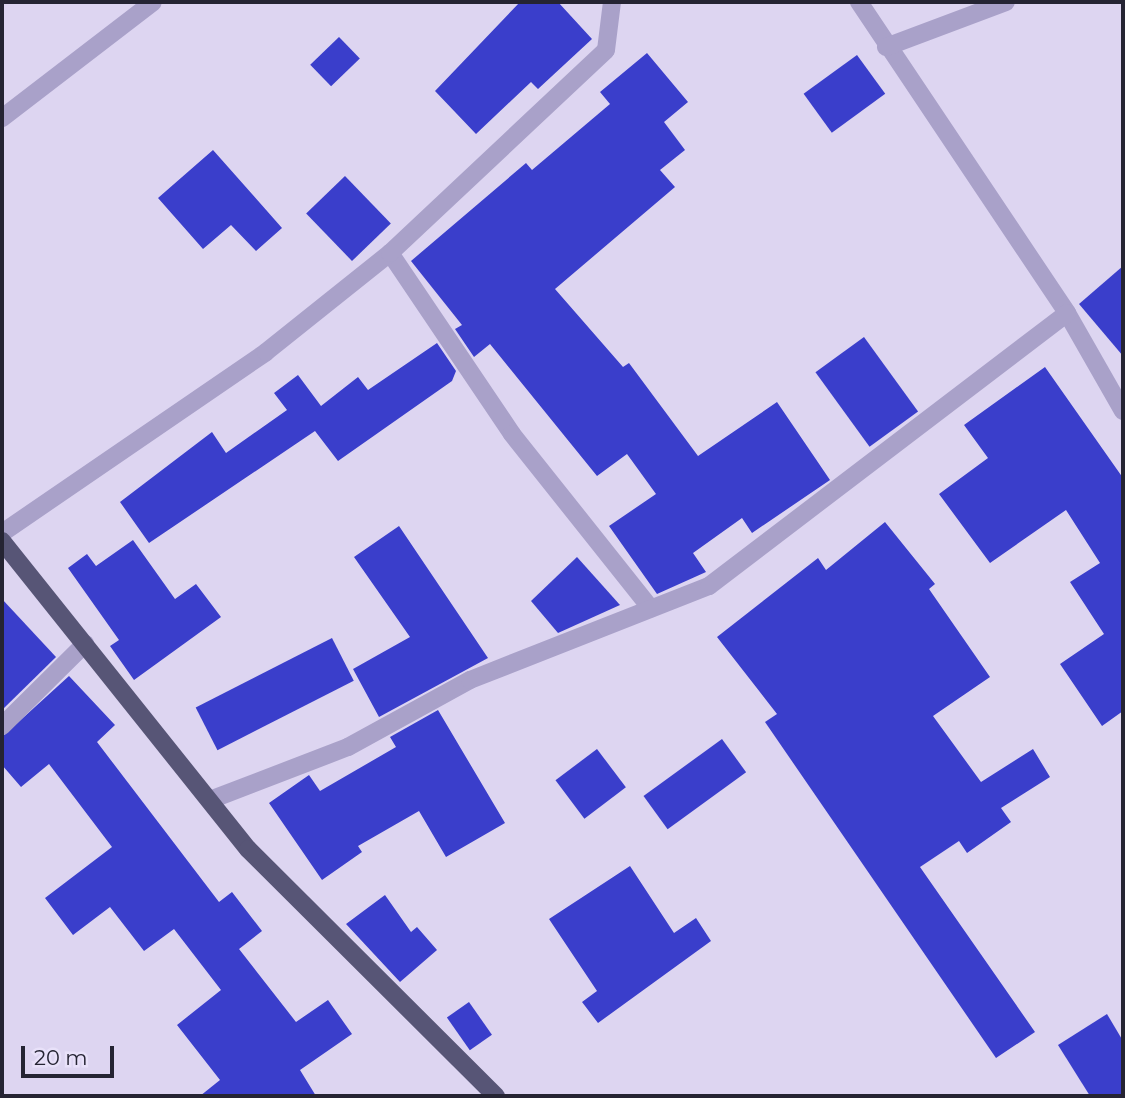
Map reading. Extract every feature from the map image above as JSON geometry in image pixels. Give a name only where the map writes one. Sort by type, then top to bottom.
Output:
[{"type":"main road","points":[[2,541],[248,849],[496,1096]]},
{"type":"street","points":[[2,118],[153,2]]},
{"type":"street","points":[[2,533],[266,352],[390,253],[606,50],[612,2]]},
{"type":"street","points":[[859,2],[886,47],[1067,313],[1123,411]]},
{"type":"street","points":[[886,47],[1006,2]]},
{"type":"street","points":[[390,253],[512,435],[651,609]]},
{"type":"street","points":[[209,800],[348,747],[470,680],[709,586],[764,549],[935,408],[1067,313]]},
{"type":"street","points":[[2,726],[85,644]]},
{"type":"building","points":[[520,2],[558,2],[592,39],[538,89],[531,82],[476,134],[435,91]]},
{"type":"building","points":[[339,37],[360,59],[331,86],[310,65]]},
{"type":"building","points":[[647,53],[688,102],[664,122],[685,150],[660,170],[675,187],[555,289],[623,367],[629,363],[698,456],[777,402],[830,480],[752,533],[742,518],[693,553],[706,572],[657,594],[609,526],[656,494],[627,454],[597,476],[490,344],[474,357],[455,329],[462,325],[411,261],[526,163],[532,170],[610,104],[600,92]]},
{"type":"building","points":[[857,55],[885,94],[832,133],[804,94]]},
{"type":"building","points":[[213,150],[282,228],[256,251],[231,225],[203,249],[158,198]]},
{"type":"building","points":[[345,176],[391,223],[352,261],[306,214]]},
{"type":"building","points":[[1123,266],[1123,356],[1079,304]]},
{"type":"building","points":[[864,337],[918,411],[870,447],[815,372]]},
{"type":"building","points":[[437,343],[456,371],[452,381],[338,461],[315,431],[149,543],[120,502],[212,432],[226,453],[287,410],[274,393],[298,375],[321,406],[358,377],[368,390]]},
{"type":"building","points":[[1045,367],[1123,478],[1123,711],[1102,726],[1060,664],[1104,634],[1070,582],[1100,563],[1066,510],[990,563],[939,494],[988,458],[964,425]]},
{"type":"building","points":[[885,522],[935,584],[929,589],[990,677],[933,716],[981,782],[1033,749],[1050,777],[1001,808],[1011,822],[967,853],[959,841],[920,867],[1035,1032],[996,1058],[765,722],[777,714],[717,637],[818,558],[826,570]]},
{"type":"building","points":[[399,526],[488,658],[379,717],[353,669],[410,637],[354,557]]},
{"type":"building","points":[[133,540],[175,599],[196,584],[221,617],[134,680],[110,646],[119,640],[68,568],[87,554],[96,566]]},
{"type":"building","points":[[577,557],[620,605],[558,633],[531,601]]},
{"type":"building","points":[[2,599],[56,657],[2,710]]},
{"type":"building","points":[[332,638],[354,681],[217,750],[196,707]]},
{"type":"building","points":[[69,676],[115,725],[97,742],[219,902],[232,892],[262,931],[239,949],[296,1022],[328,1000],[352,1034],[300,1070],[316,1096],[200,1096],[220,1080],[177,1025],[221,990],[174,929],[144,951],[110,907],[73,935],[45,898],[112,847],[49,764],[21,787],[2,765],[2,737]]},
{"type":"building","points":[[438,710],[505,823],[446,857],[419,811],[358,846],[362,852],[322,880],[269,803],[309,775],[320,791],[396,747],[390,737]]},
{"type":"building","points":[[722,739],[746,772],[668,829],[644,796]]},
{"type":"building","points":[[597,749],[626,787],[584,819],[555,780]]},
{"type":"building","points":[[630,866],[674,933],[696,918],[711,941],[598,1023],[582,1002],[597,991],[549,919]]},
{"type":"building","points":[[385,895],[411,932],[417,927],[437,950],[400,982],[346,924]]},
{"type":"building","points":[[469,1002],[492,1035],[470,1050],[447,1017]]},
{"type":"building","points":[[1107,1014],[1123,1041],[1123,1096],[1090,1096],[1058,1045]]}]
